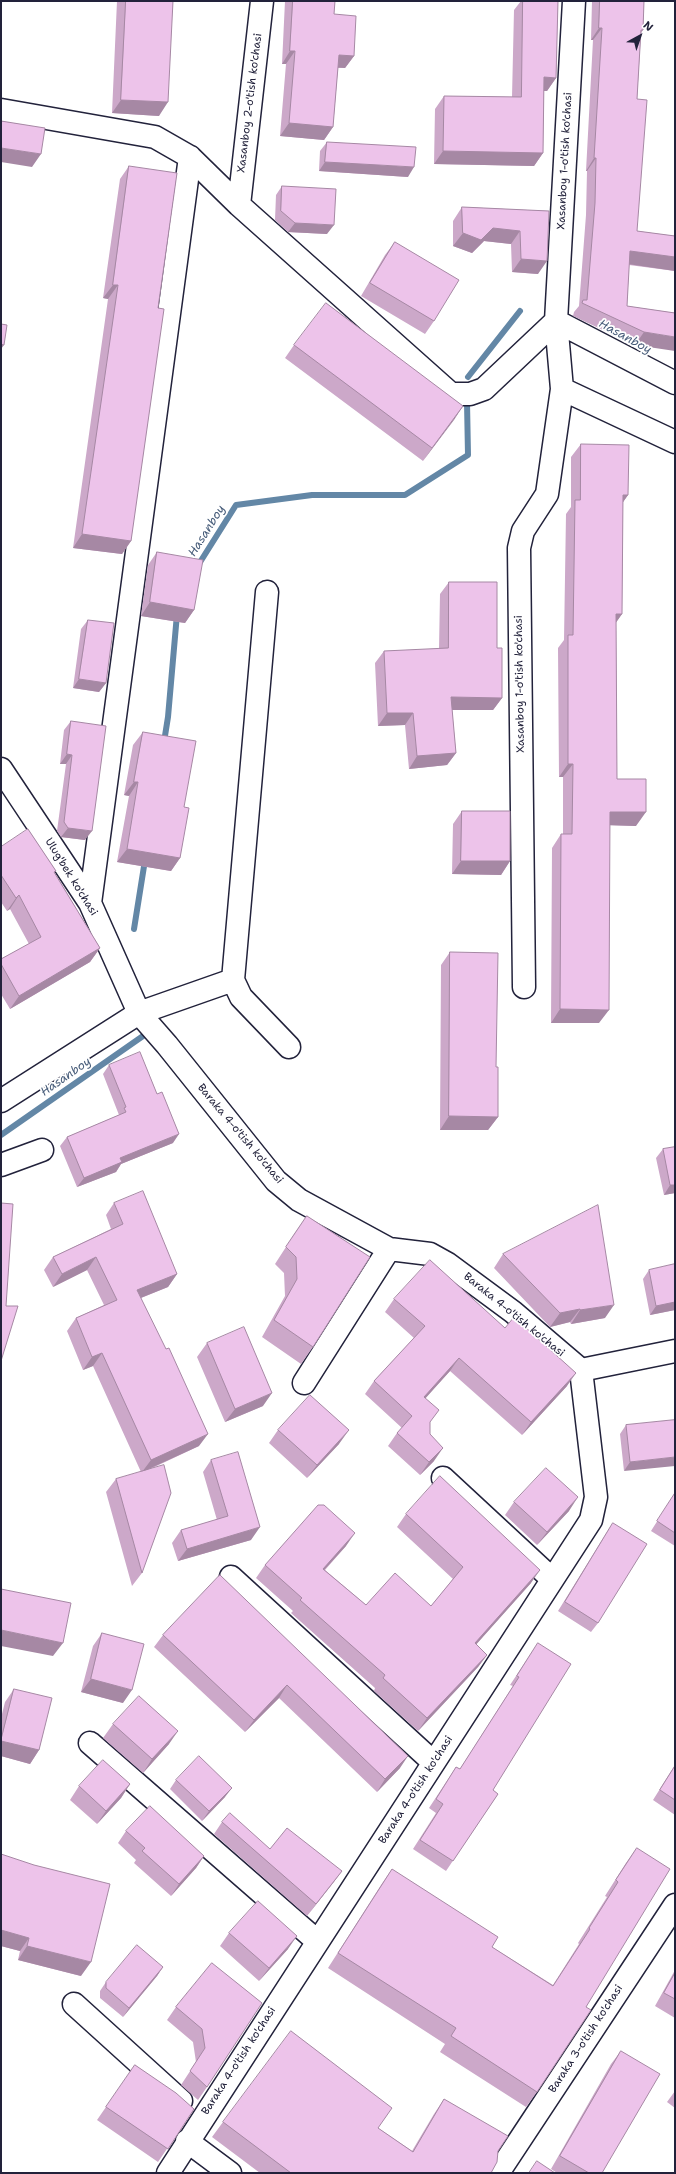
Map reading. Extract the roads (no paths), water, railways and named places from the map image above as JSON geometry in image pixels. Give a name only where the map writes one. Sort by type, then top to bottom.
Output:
[{"type":"street","name":"Xasanboy 2-o'tish ko'chasi","points":[[239,205],[262,1]]},
{"type":"street","name":"Xasanboy 1-o'tish ko'chasi","points":[[524,987],[519,548],[523,531],[547,494],[562,389],[556,321],[574,1]]},
{"type":"street","points":[[1,110],[155,136],[190,157],[239,205],[451,394],[470,394],[484,389],[556,321],[675,383]]},
{"type":"street","points":[[90,903],[190,157]]},
{"type":"street","points":[[562,389],[675,442]]},
{"type":"street","points":[[267,592],[233,980],[241,997],[289,1047]]},
{"type":"street","name":"Ulug'bek ko'chasi","points":[[1,769],[90,903],[139,1013]]},
{"type":"street","points":[[1,1101],[139,1013],[233,980]]},
{"type":"street","name":"Baraka 4-o'tish ko'chasi","points":[[139,1013],[167,1045],[276,1181],[299,1200],[389,1250],[430,1254],[448,1264],[513,1312],[581,1370],[596,1497],[591,1520],[187,2141],[168,2173]]},
{"type":"street","points":[[1,1165],[42,1150]]},
{"type":"street","points":[[304,1383],[389,1250]]},
{"type":"street","points":[[581,1370],[675,1351]]},
{"type":"street","points":[[443,1478],[552,1579]]},
{"type":"street","points":[[231,1577],[434,1762]]},
{"type":"street","points":[[90,1743],[317,1941]]},
{"type":"street","name":"Baraka 3-o'tish ko'chasi","points":[[498,2173],[675,1905]]},
{"type":"street","points":[[74,2004],[201,2120]]},
{"type":"street","points":[[187,2141],[230,2173]]},
{"type":"waterway","name":"Hasanboy","points":[[468,377],[520,311]]},
{"type":"waterway","name":"Hasanboy","points":[[197,567],[236,505],[312,495],[405,495],[468,455],[467,402]]},
{"type":"waterway","name":"Hasanboy","points":[[164,742],[168,717],[177,614]]},
{"type":"waterway","name":"Hasanboy","points":[[134,929],[145,860]]},
{"type":"waterway","name":"Hasanboy","points":[[1,1135],[143,1036]]}]
